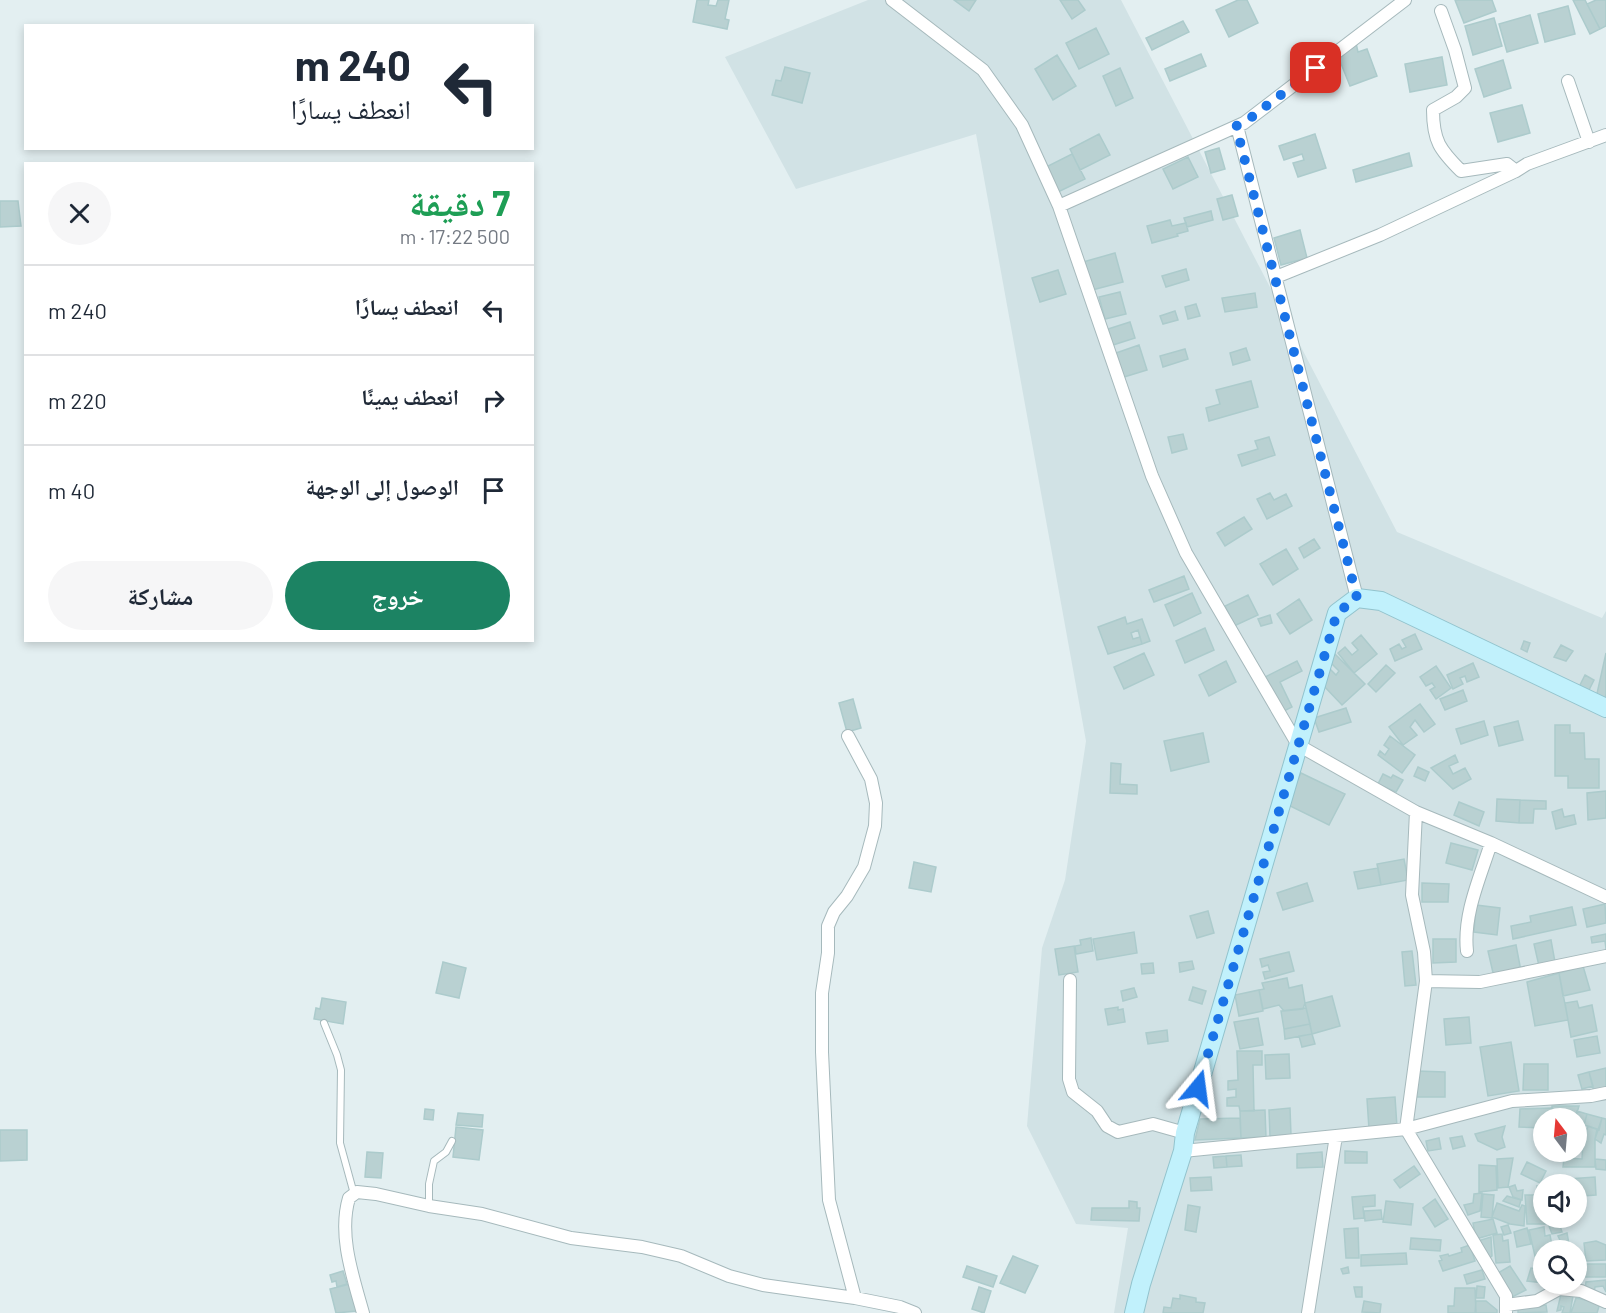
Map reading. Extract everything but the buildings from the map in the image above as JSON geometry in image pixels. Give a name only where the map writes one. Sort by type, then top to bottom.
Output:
[{"type":"street","points":[[892,0],[983,70],[1022,125],[1059,206],[1156,486],[1186,553],[1298,745],[1416,812],[1491,843],[1606,897]]},
{"type":"street","points":[[1059,206],[1244,123],[1405,0]]},
{"type":"street","points":[[1441,11],[1465,88],[1456,97],[1433,110],[1433,131],[1444,154],[1461,171],[1507,164],[1516,171]]},
{"type":"street","points":[[1568,81],[1589,142]]},
{"type":"street","points":[[1236,126],[1357,598]]},
{"type":"street","points":[[1276,277],[1380,235],[1527,164],[1606,135]]},
{"type":"street","points":[[1134,1313],[1337,613],[1357,598],[1381,601],[1606,708]]},
{"type":"street","points":[[848,736],[871,779],[876,803],[875,826],[864,867],[848,896],[834,912],[828,926],[828,953],[822,993],[822,1052],[829,1200],[855,1298]]},
{"type":"street","points":[[1416,812],[1412,895],[1424,952],[1426,981],[1406,1129],[1506,1296],[1506,1309],[1537,1301],[1559,1288],[1581,1291],[1606,1302]]},
{"type":"street","points":[[1467,951],[1468,916],[1491,843]]},
{"type":"street","points":[[1426,981],[1480,981],[1606,956]]},
{"type":"street","points":[[1070,980],[1069,1079],[1073,1092],[1097,1111],[1107,1126],[1118,1132],[1153,1124],[1184,1142],[1336,1136],[1406,1129],[1512,1101],[1606,1093]]},
{"type":"street","points":[[1308,1313],[1336,1136]]},
{"type":"street","points":[[363,1313],[351,1270],[345,1225],[349,1198],[357,1192],[482,1214],[571,1238],[642,1246],[681,1256],[729,1276],[763,1286],[855,1298],[900,1307],[915,1313]]},
{"type":"lane","points":[[324,1023],[338,1055],[341,1070],[340,1143],[354,1195]]},
{"type":"lane","points":[[429,1206],[429,1184],[434,1161],[446,1152],[452,1141]]},
{"type":"shaded area","points":[[868,0],[1121,0],[1397,532],[1602,618],[1606,611],[1606,1313],[1114,1313],[1128,1228],[1076,1224],[1027,1126],[1042,948],[1065,880],[1086,741],[976,134],[796,189],[725,57]]},
{"type":"route","points":[[1198,1088],[1337,613],[1357,598],[1236,126],[1244,123],[1316,68]]}]
